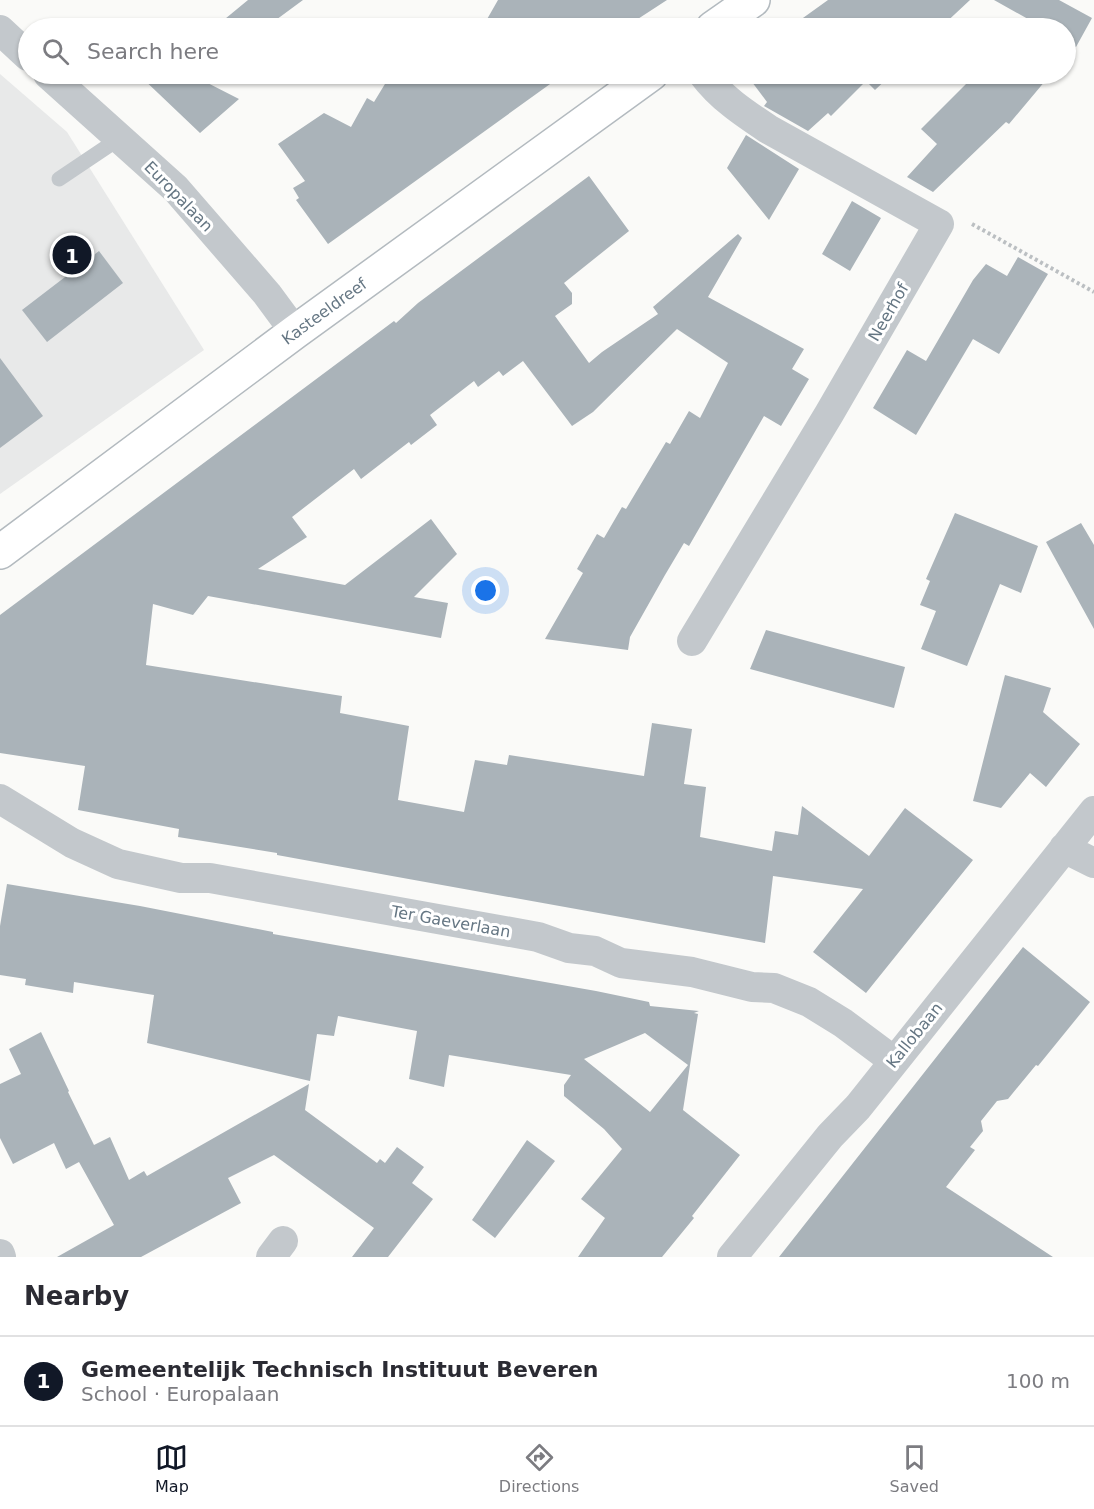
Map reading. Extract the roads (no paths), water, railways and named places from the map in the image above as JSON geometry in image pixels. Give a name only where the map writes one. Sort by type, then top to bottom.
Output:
[{"type":"street","points":[[727,18],[753,0]]},
{"type":"street","points":[[0,30],[18,47]]},
{"type":"street","name":"Europalaan","points":[[59,84],[176,189],[267,294],[295,332]]},
{"type":"street","name":"Kasteeldreef","points":[[0,552],[295,332],[637,84]]},
{"type":"street","name":"Neerhof","points":[[692,641],[829,414],[939,224],[768,129],[742,112],[711,84]]},
{"type":"street","name":"Ter Gaeverlaan","points":[[0,799],[72,843],[118,864],[181,878],[210,878],[538,937],[568,948],[595,951],[621,963],[692,972],[752,987],[774,988],[809,1002],[843,1023],[894,1061]]},
{"type":"street","name":"Kallobaan","points":[[732,1257],[830,1136],[858,1107],[1094,812]]},
{"type":"street","points":[[1064,848],[1094,863]]},
{"type":"lane","points":[[59,179],[120,138]]},
{"type":"place","name":"Gemeentelijk Technisch Instituut Beveren","points":[[72,255]]}]
